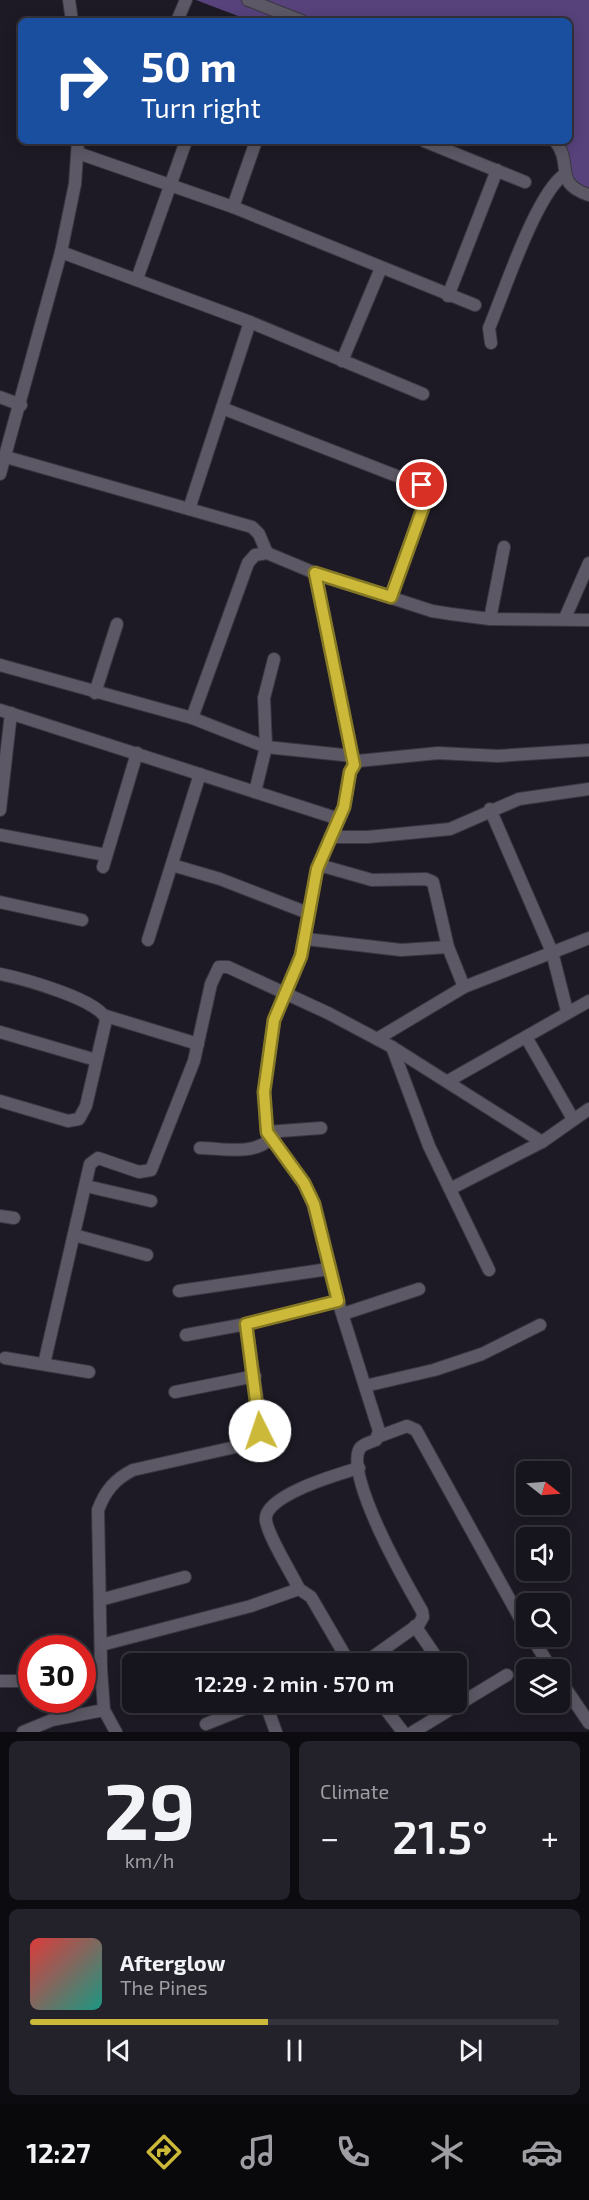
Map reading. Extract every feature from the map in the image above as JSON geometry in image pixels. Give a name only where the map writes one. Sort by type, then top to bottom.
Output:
[{"type":"street","points":[[69,0],[72,18]]},
{"type":"street","points":[[178,18],[186,0]]},
{"type":"street","points":[[248,0],[294,18]]},
{"type":"street","points":[[137,279],[185,144]]},
{"type":"street","points":[[233,207],[255,144]]},
{"type":"street","points":[[432,144],[525,182]]},
{"type":"street","points":[[556,144],[563,158],[565,174],[573,190],[589,195]]},
{"type":"street","points":[[0,474],[21,405],[61,252],[78,147],[475,305]]},
{"type":"street","points":[[448,296],[497,170]]},
{"type":"street","points":[[491,343],[489,328],[535,216],[555,180],[565,174]]},
{"type":"street","points":[[61,252],[250,322],[423,394]]},
{"type":"street","points":[[342,361],[381,268]]},
{"type":"street","points":[[189,509],[250,322]]},
{"type":"street","points":[[0,397],[21,405]]},
{"type":"street","points":[[222,408],[425,487],[428,494],[391,597]]},
{"type":"street","points":[[6,458],[252,527],[259,534],[267,553]]},
{"type":"street","points":[[490,619],[504,547]]},
{"type":"street","points":[[192,718],[248,563],[255,555],[267,553],[315,573],[432,611],[490,619],[589,620]]},
{"type":"street","points":[[565,618],[589,563]]},
{"type":"street","points":[[200,1148],[254,1149],[263,1146],[268,1136],[264,1092],[274,1020],[306,939],[308,913],[320,865],[339,819],[353,760],[315,573]]},
{"type":"street","points":[[95,693],[117,624]]},
{"type":"street","points":[[255,792],[266,747],[264,698],[274,659]]},
{"type":"street","points":[[0,665],[192,718],[266,747],[353,760],[438,753],[498,756],[589,750]]},
{"type":"street","points":[[0,810],[6,712],[339,819]]},
{"type":"street","points":[[0,836],[105,861],[137,753]]},
{"type":"street","points":[[148,940],[200,774]]},
{"type":"street","points":[[330,837],[368,837],[450,829],[465,824],[490,809],[519,798],[589,789]]},
{"type":"street","points":[[490,809],[552,952],[567,1011]]},
{"type":"street","points":[[172,865],[220,879],[308,913]]},
{"type":"street","points":[[320,865],[372,880],[426,879],[433,882],[448,947],[464,987]]},
{"type":"street","points":[[0,902],[82,920]]},
{"type":"street","points":[[377,1039],[464,987],[589,938]]},
{"type":"street","points":[[306,939],[402,950],[448,947]]},
{"type":"street","points":[[44,1364],[90,1164],[98,1158],[139,1172],[151,1170],[194,1061],[211,984],[219,967],[228,968],[285,994],[392,1047],[542,1142]]},
{"type":"street","points":[[0,974],[31,980],[65,993],[106,1016],[198,1044]]},
{"type":"street","points":[[448,1081],[567,1011],[589,1001]]},
{"type":"street","points":[[0,1101],[68,1121],[76,1121],[83,1114],[106,1016]]},
{"type":"street","points":[[0,1032],[96,1060]]},
{"type":"street","points":[[526,1037],[573,1119]]},
{"type":"street","points":[[392,1047],[429,1146],[489,1270]]},
{"type":"street","points":[[450,1189],[542,1142],[589,1109]]},
{"type":"street","points":[[268,1136],[321,1128]]},
{"type":"street","points":[[268,1136],[304,1183],[314,1204],[338,1301],[380,1436]]},
{"type":"street","points":[[86,1186],[151,1202]]},
{"type":"street","points":[[0,1216],[14,1218]]},
{"type":"street","points":[[75,1235],[147,1255]]},
{"type":"street","points":[[179,1291],[329,1269]]},
{"type":"street","points":[[343,1314],[419,1290]]},
{"type":"street","points":[[186,1335],[246,1324],[338,1301]]},
{"type":"street","points":[[116,1732],[104,1710],[98,1510],[103,1496],[121,1476],[134,1470],[253,1443],[261,1426],[246,1324]]},
{"type":"street","points":[[364,1386],[434,1370],[482,1353],[540,1325]]},
{"type":"street","points":[[5,1358],[89,1372]]},
{"type":"street","points":[[175,1392],[255,1376]]},
{"type":"street","points":[[378,1653],[415,1626],[423,1617],[422,1611],[382,1538],[359,1468],[360,1448],[380,1436],[407,1426],[416,1430],[516,1611]]},
{"type":"street","points":[[344,1653],[311,1597],[299,1589],[266,1524],[267,1511],[281,1499],[311,1484],[359,1468]]},
{"type":"street","points":[[100,1600],[186,1577]]},
{"type":"street","points":[[101,1645],[251,1606],[299,1589]]},
{"type":"street","points":[[415,1626],[433,1653]]},
{"type":"street","points":[[96,1670],[101,1669]]},
{"type":"street","points":[[467,1699],[507,1675]]},
{"type":"street","points":[[0,1682],[18,1681]]},
{"type":"street","points":[[570,1695],[589,1724]]},
{"type":"street","points":[[23,1732],[52,1720],[104,1710]]},
{"type":"street","points":[[206,1724],[234,1713]]},
{"type":"street","points":[[268,1713],[276,1732]]},
{"type":"street","points":[[388,1713],[403,1732]]},
{"type":"street","points":[[413,1732],[444,1713]]},
{"type":"shaded area","points":[[196,0],[589,0],[589,194],[563,186],[560,152],[547,144],[572,144],[572,18],[243,18]]},
{"type":"route","points":[[260,1431],[255,1376],[246,1324],[338,1301],[318,1229],[314,1204],[304,1183],[267,1132],[264,1092],[274,1020],[301,956],[306,939],[308,913],[317,869],[327,841],[344,807],[350,772],[354,765],[315,573],[391,597],[428,494],[422,485]]}]
